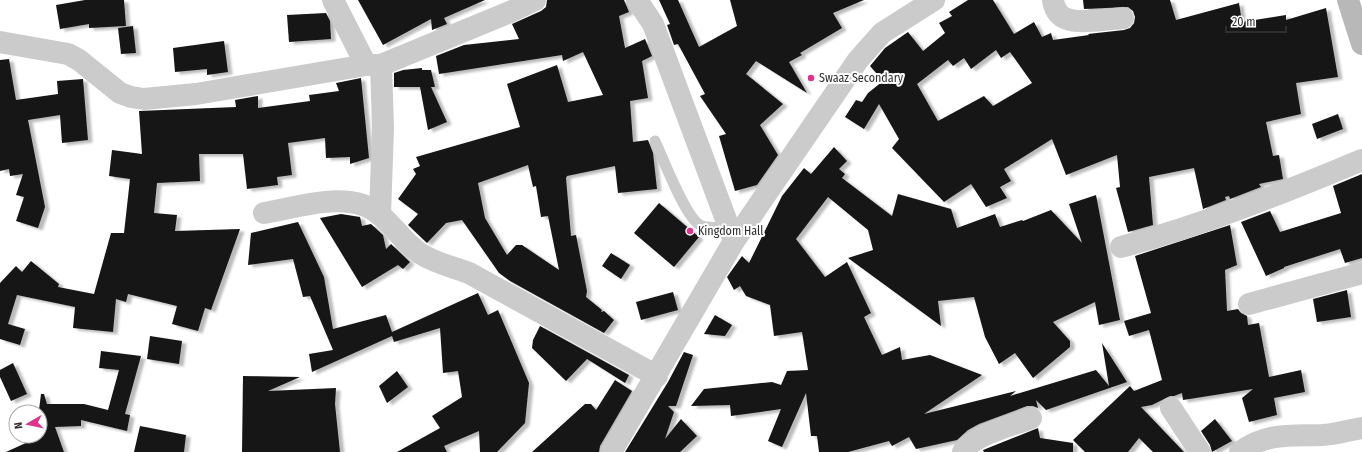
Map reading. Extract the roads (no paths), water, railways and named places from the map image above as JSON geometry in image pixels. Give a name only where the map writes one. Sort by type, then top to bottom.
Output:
[{"type":"street","points":[[333,0],[374,65],[383,128],[380,215]]},
{"type":"street","points":[[0,42],[68,54],[79,60],[120,93],[131,97],[144,99],[196,94],[374,65],[510,12],[535,0]]},
{"type":"street","points":[[637,0],[653,24],[731,234]]},
{"type":"street","points":[[612,452],[657,376],[731,234],[868,46],[912,5],[934,0]]},
{"type":"street","points":[[1052,0],[1055,10],[1066,19],[1090,20],[1123,18]]},
{"type":"street","points":[[1348,0],[1362,44]]},
{"type":"street","points":[[1121,247],[1160,236],[1242,208],[1362,160]]},
{"type":"street","points":[[264,213],[326,202],[347,202],[364,206],[380,215],[420,254],[436,262],[469,273],[657,376]]},
{"type":"street","points":[[1250,304],[1362,273]]},
{"type":"street","points":[[1171,408],[1200,452]]},
{"type":"street","points":[[963,452],[967,446],[977,439],[1031,418]]},
{"type":"street","points":[[1240,452],[1254,442],[1284,435],[1324,435],[1362,428]]},
{"type":"lane","points":[[655,141],[681,199],[692,218],[700,225],[731,234]]},
{"type":"place","name":"Swaaz Secondary","points":[[811,78]]},
{"type":"place","name":"Kingdom Hall","points":[[690,231]]}]
